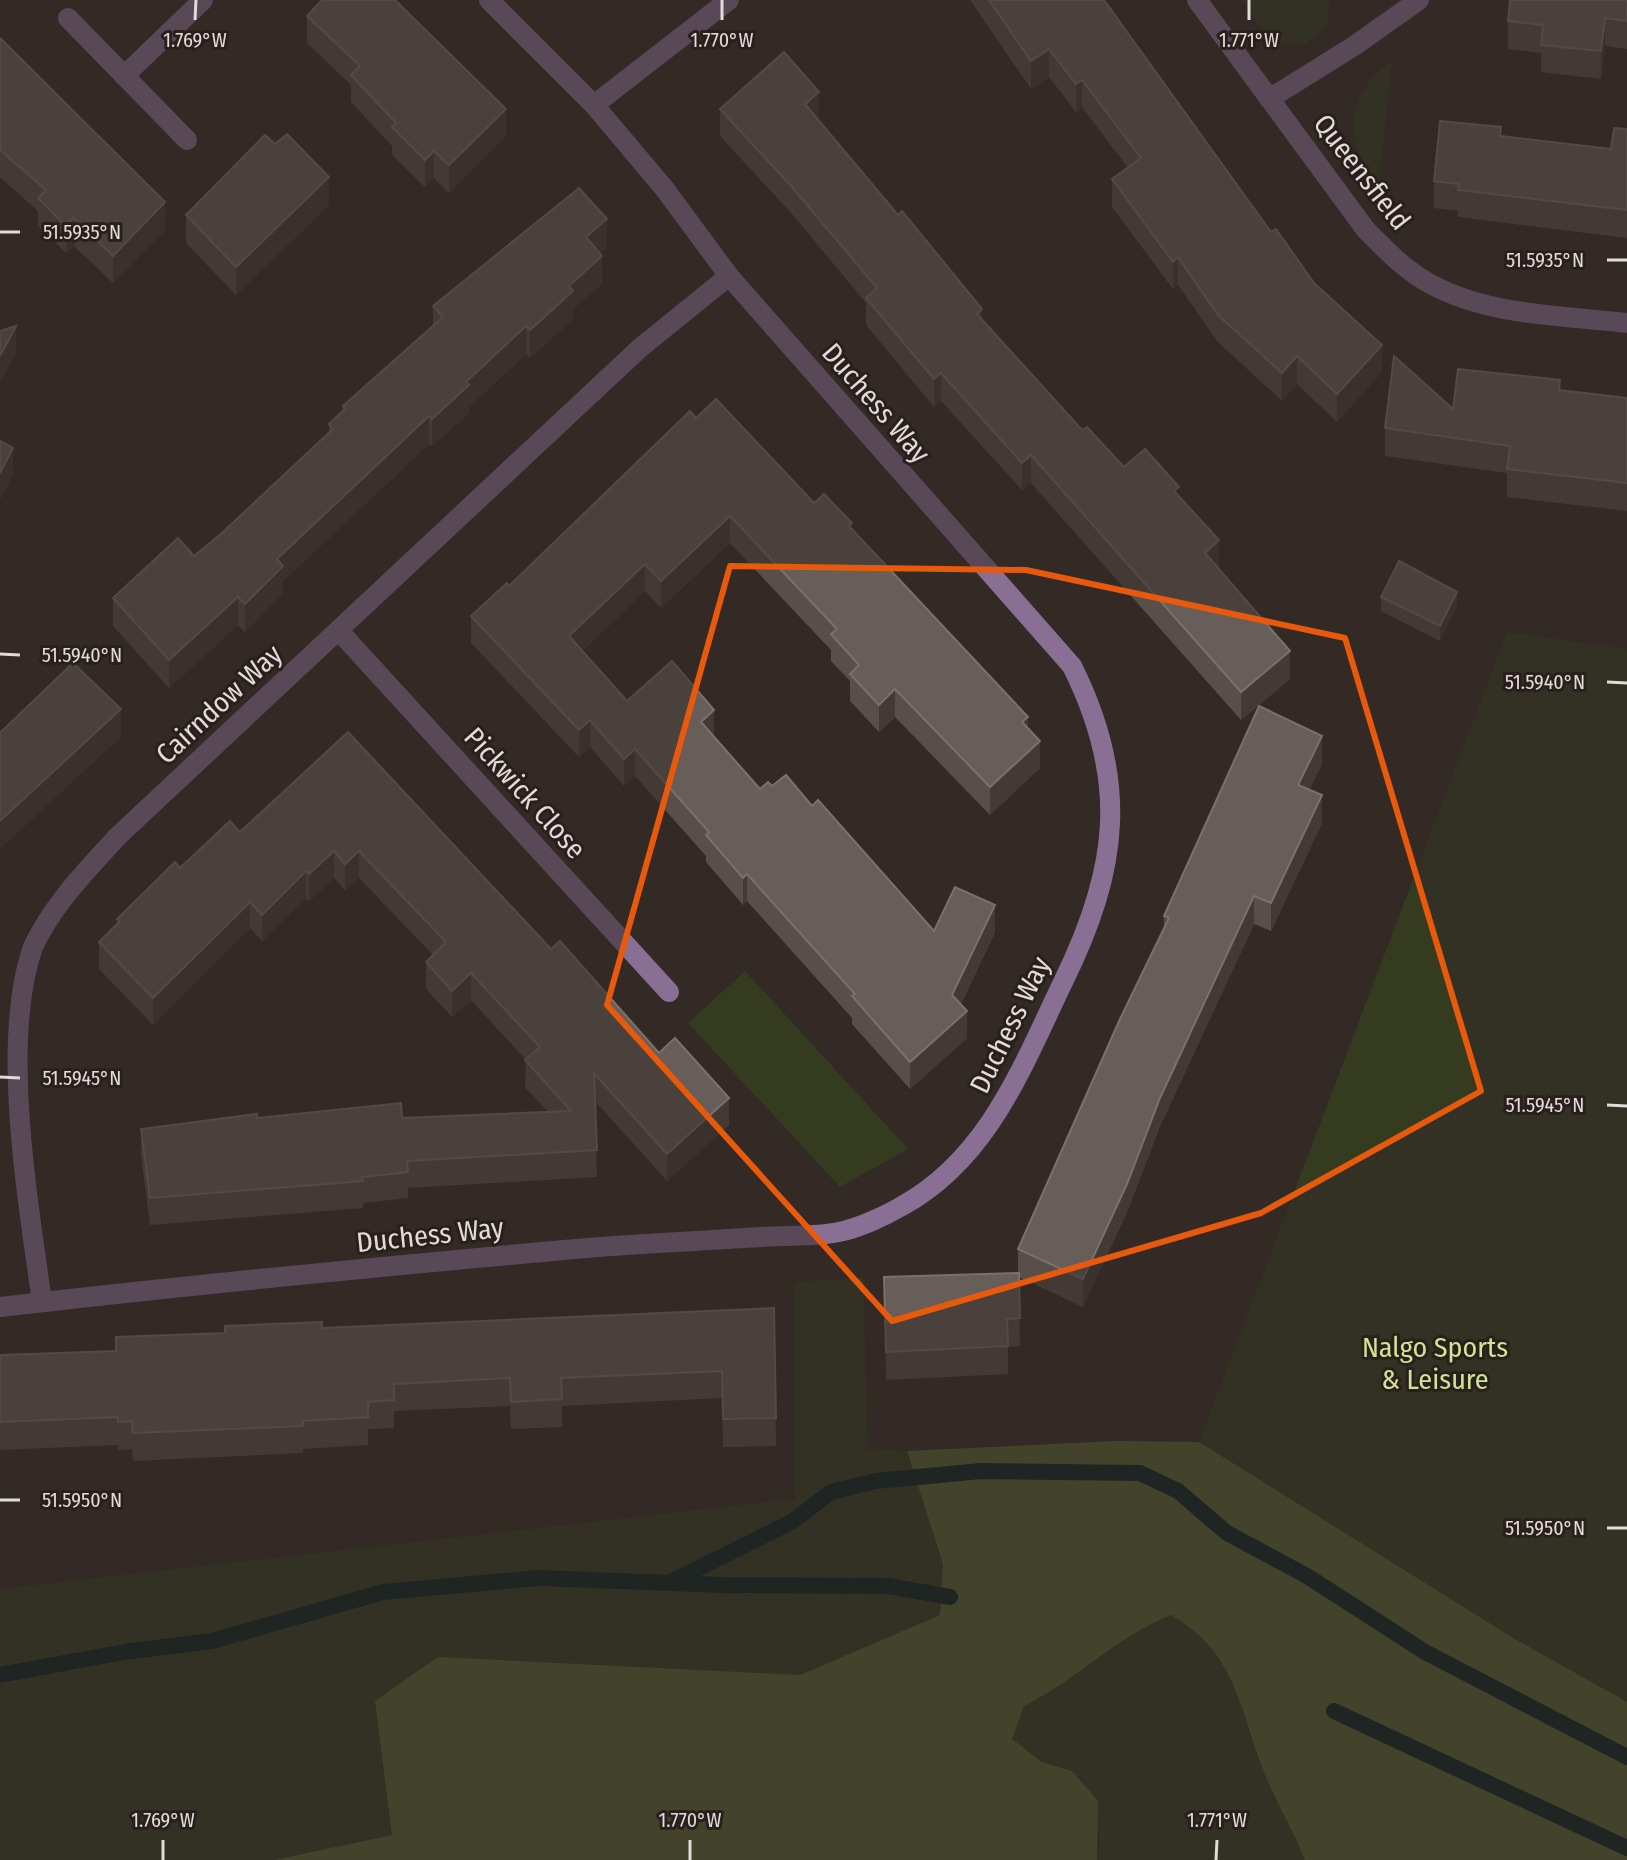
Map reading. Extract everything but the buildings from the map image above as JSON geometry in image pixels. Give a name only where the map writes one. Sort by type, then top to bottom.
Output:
[{"type":"street","points":[[124,76],[203,0]]},
{"type":"street","name":"Duchess Way","points":[[0,1307],[567,1249],[839,1232],[901,1207],[942,1180],[968,1154],[1000,1112],[1072,965],[1098,893],[1111,845],[1112,812],[1109,769],[1101,734],[1072,666],[729,276],[664,188],[594,105],[489,0]]},
{"type":"street","points":[[594,105],[729,0]]},
{"type":"street","name":"Queensfield","points":[[1197,0],[1366,230],[1424,280],[1456,295],[1504,309],[1627,323]]},
{"type":"street","points":[[1269,99],[1354,46],[1419,0]]},
{"type":"street","points":[[68,18],[187,140]]},
{"type":"street","name":"Cairndow Way","points":[[42,1302],[14,1076],[16,1003],[33,948],[58,906],[118,836],[640,348],[729,276]]},
{"type":"street","name":"Pickwick Close","points":[[339,631],[669,992]]},
{"type":"highlighted area","points":[[730,566],[1026,570],[1345,638],[1481,1091],[1261,1213],[892,1321],[607,1005]]},
{"type":"green space","points":[[1241,0],[1329,0],[1328,26],[1304,45],[1272,42]]},
{"type":"green space","points":[[1392,61],[1378,191],[1360,154],[1354,121],[1363,90]]},
{"type":"green space","name":"Nalgo Sports & Leisure","points":[[1507,632],[1627,649],[1627,1702],[1515,1639],[1199,1442]]},
{"type":"green space","points":[[745,971],[908,1149],[840,1187],[688,1023]]},
{"type":"green space","points":[[863,1278],[868,1450],[907,1451],[943,1564],[940,1615],[800,1675],[438,1657],[375,1701],[393,1835],[275,1860],[0,1860],[0,1589],[795,1499],[795,1282]]},
{"type":"green space","points":[[1115,1441],[1199,1442],[1515,1639],[1627,1702],[1627,1860],[1305,1860],[1266,1776],[1231,1680],[1208,1645],[1171,1615],[1133,1635],[1024,1706],[1012,1739],[1042,1762],[1072,1771],[1098,1801],[1097,1860],[275,1860],[392,1835],[375,1701],[438,1657],[800,1675],[940,1615],[943,1564],[907,1451]]},
{"type":"green space","points":[[1171,1615],[1210,1646],[1232,1680],[1261,1764],[1305,1860],[1097,1860],[1099,1836],[1072,1771],[1042,1762],[1012,1739],[1024,1706],[1133,1635]]},
{"type":"waterway","points":[[673,1581],[793,1521],[831,1492],[876,1481],[981,1471],[1140,1473],[1178,1491],[1227,1533],[1307,1576],[1425,1652],[1627,1757]]},
{"type":"waterway","points":[[0,1675],[124,1652],[212,1641],[383,1592],[539,1578],[725,1585],[888,1586],[950,1597]]},
{"type":"waterway","points":[[1334,1711],[1627,1848]]}]
